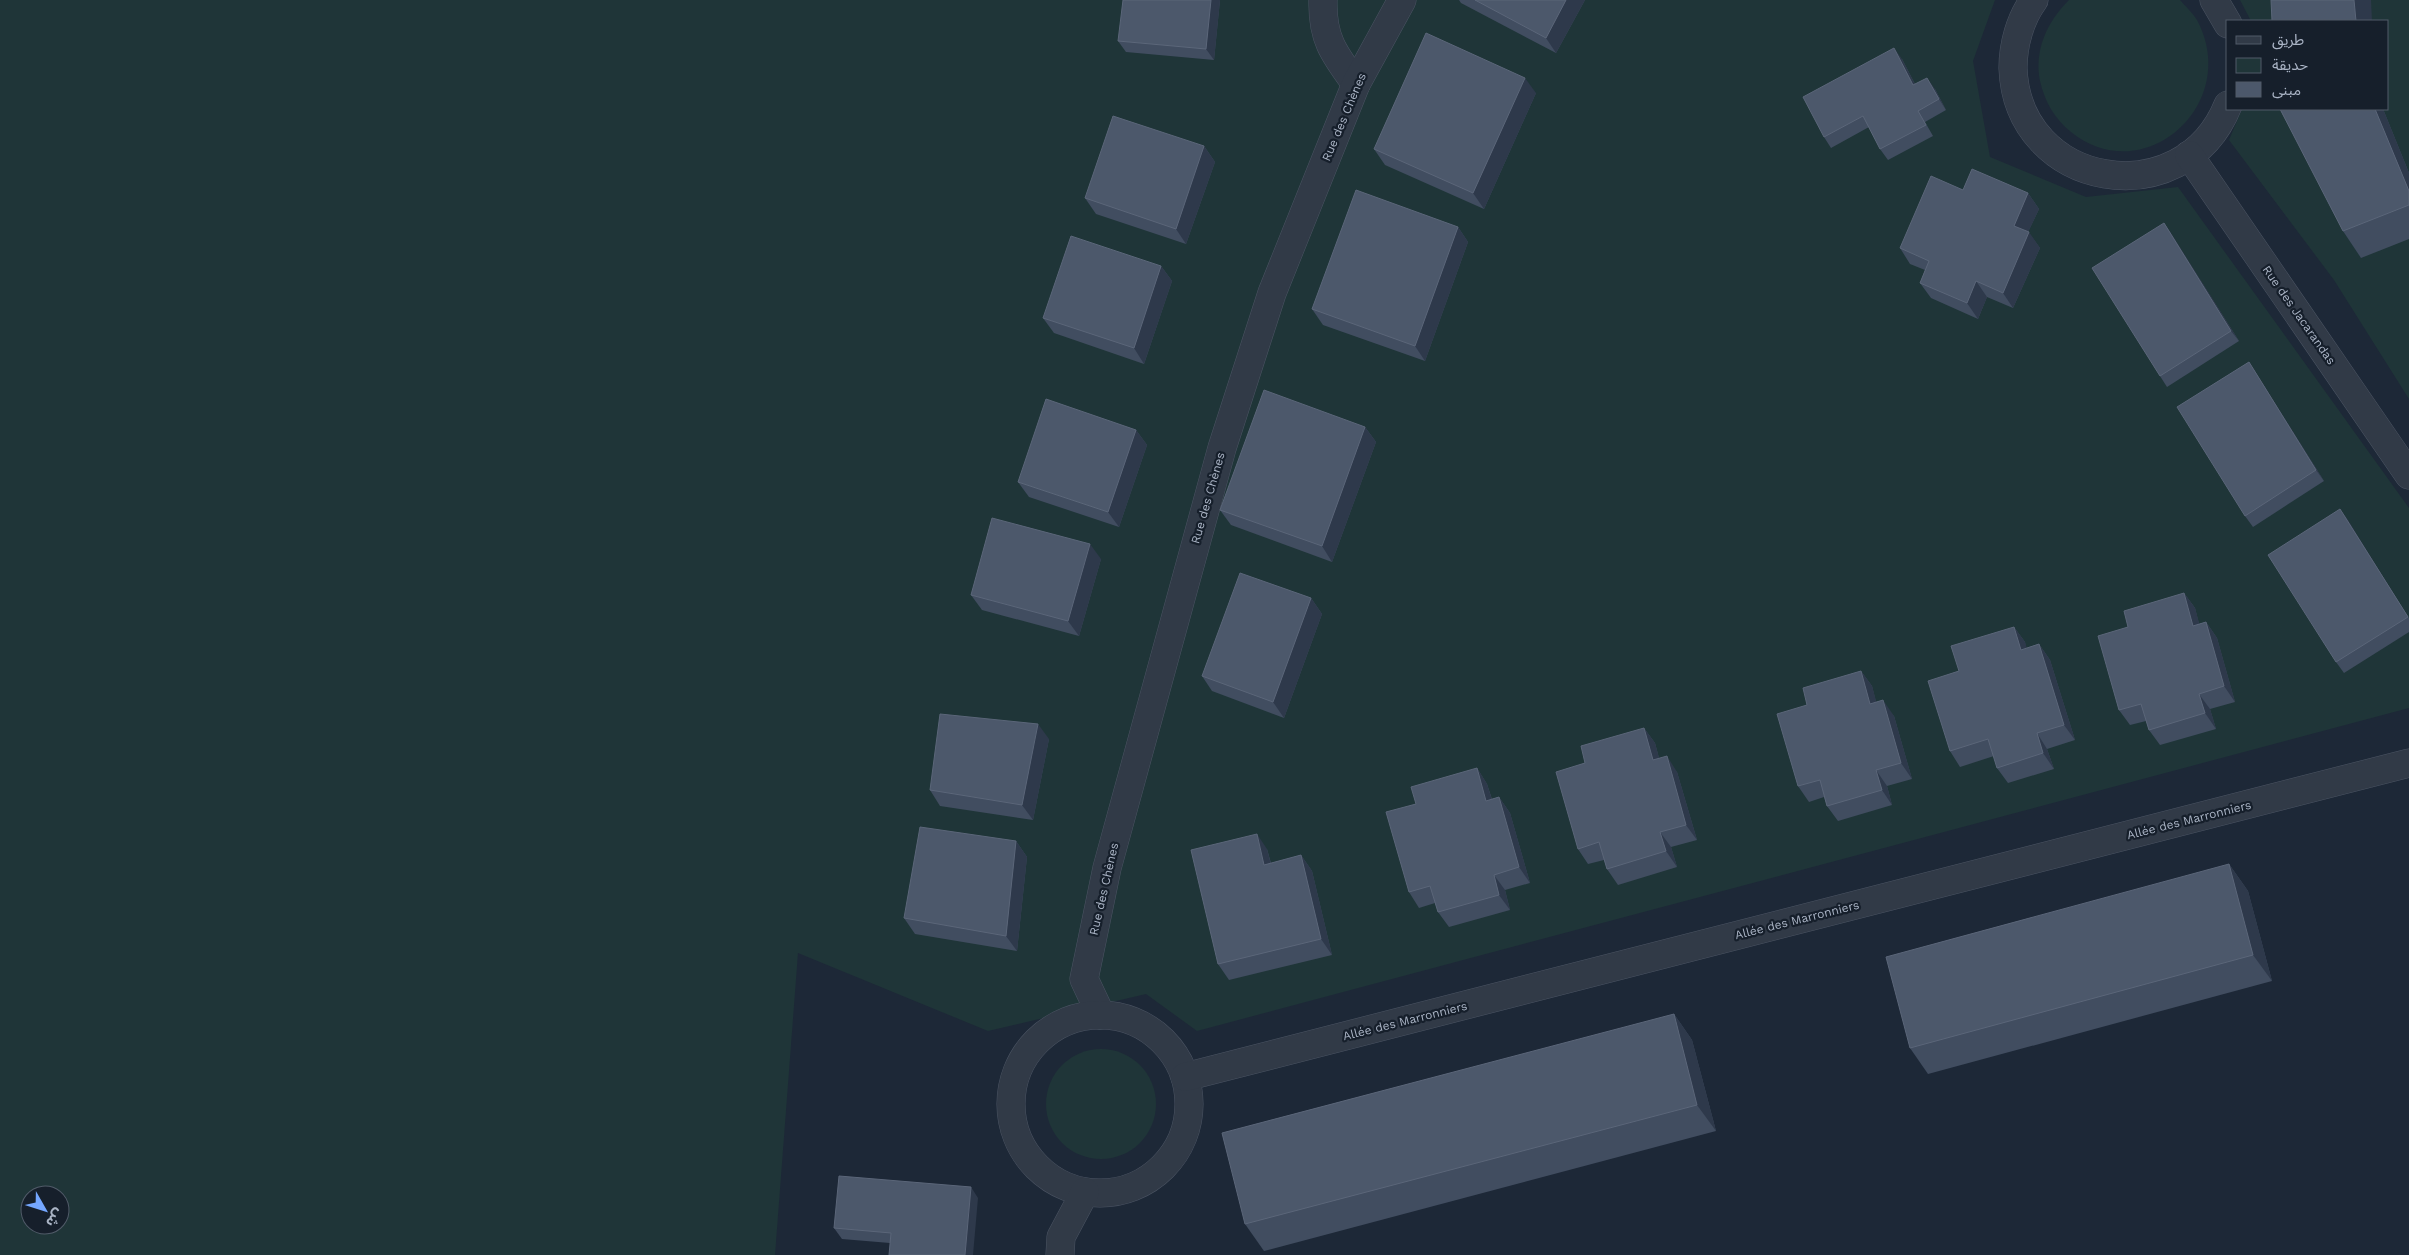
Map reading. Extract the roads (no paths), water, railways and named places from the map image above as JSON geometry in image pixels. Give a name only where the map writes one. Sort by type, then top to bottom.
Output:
[{"type":"street","points":[[1324,0],[1322,22],[1332,51],[1356,84]]},
{"type":"street","name":"Rue des Chènes","points":[[1101,1015],[1084,979],[1107,868],[1189,562],[1222,448],[1272,294],[1356,84],[1402,0]]},
{"type":"street","points":[[2034,0],[2019,30],[2013,60],[2014,76],[2021,107],[2027,120],[2046,145],[2071,164],[2100,174],[2116,177],[2146,174],[2176,164],[2189,156],[2211,134],[2226,108]]},
{"type":"street","points":[[2214,0],[2226,21]]},
{"type":"street","name":"Rue des Jacarandas","points":[[2189,156],[2409,475]]},
{"type":"street","name":"Allée des Marronniers","points":[[1185,1077],[2409,763]]},
{"type":"street","points":[[1101,1015],[1129,1020],[1153,1032],[1172,1052],[1185,1077],[1189,1105],[1188,1119],[1178,1145],[1166,1162],[1151,1176],[1126,1189],[1098,1193],[1084,1192],[1071,1188],[1045,1174],[1025,1153],[1014,1125],[1011,1096],[1019,1067],[1036,1043],[1059,1025],[1073,1019],[1101,1015]]},
{"type":"street","points":[[1060,1255],[1061,1237],[1084,1192]]}]
